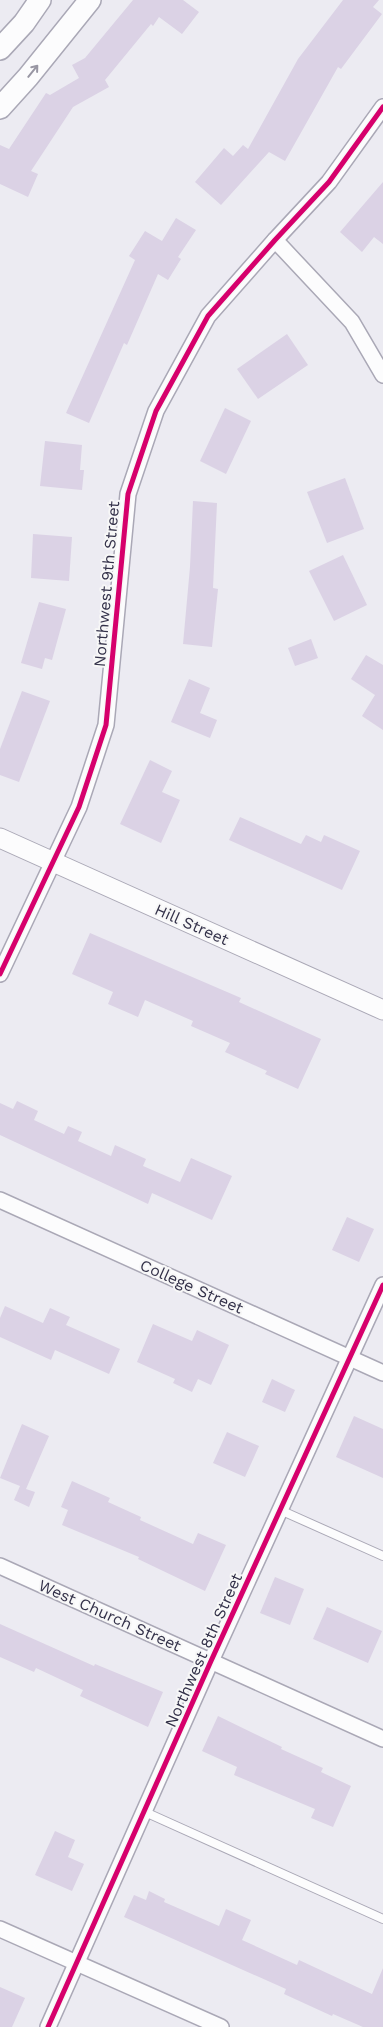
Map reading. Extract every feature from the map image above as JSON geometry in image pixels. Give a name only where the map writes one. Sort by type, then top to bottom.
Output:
[{"type":"main road","points":[[0,49],[24,23],[40,0]]},
{"type":"main road","points":[[0,108],[28,77],[90,0]]},
{"type":"street","name":"Northwest 9th Street","points":[[0,974],[54,862],[78,807],[106,725],[128,494],[156,411],[208,316],[274,240],[329,182],[383,107]]},
{"type":"street","points":[[274,240],[352,322],[383,375]]},
{"type":"street","name":"Hill Street","points":[[0,838],[383,1010]]},
{"type":"street","name":"College Street","points":[[0,1200],[383,1373]]},
{"type":"street","name":"Northwest 8th Street","points":[[48,2027],[211,1661],[383,1285]]},
{"type":"street","name":"West Church Street","points":[[0,1566],[383,1739]]},
{"type":"street","points":[[0,1929],[221,2027]]},
{"type":"lane","points":[[280,1510],[383,1556]]},
{"type":"lane","points":[[144,1812],[383,1918]]},
{"type":"building","points":[[133,0],[183,0],[199,12],[182,34],[159,17],[153,26],[151,24],[105,80],[109,87],[73,107],[31,171],[38,174],[28,197],[0,184],[0,145],[9,149],[46,93],[50,95],[79,78],[72,65],[85,58]]},
{"type":"building","points":[[343,0],[379,0],[373,7],[382,14],[341,69],[338,67],[285,161],[269,152],[221,205],[195,182],[224,148],[233,156],[243,145],[248,149],[298,59]]},
{"type":"building","points":[[383,182],[383,244],[374,237],[362,252],[340,232]]},
{"type":"building","points":[[176,218],[196,230],[178,257],[181,259],[168,280],[158,274],[127,345],[124,343],[89,423],[66,413],[135,260],[129,256],[145,231],[162,241]]},
{"type":"building","points":[[287,334],[308,365],[258,399],[237,369]]},
{"type":"building","points":[[225,408],[251,421],[226,474],[200,461]]},
{"type":"building","points":[[45,441],[82,445],[80,470],[84,470],[82,490],[40,486]]},
{"type":"building","points":[[345,478],[364,529],[327,543],[307,492]]},
{"type":"building","points":[[193,501],[217,503],[213,588],[218,589],[212,647],[183,644],[190,567]]},
{"type":"building","points":[[33,534],[72,537],[69,581],[31,578]]},
{"type":"building","points":[[343,555],[367,605],[334,621],[309,571]]},
{"type":"building","points":[[39,602],[66,609],[52,660],[45,658],[42,669],[21,663]]},
{"type":"building","points":[[311,639],[318,658],[295,666],[288,648]]},
{"type":"building","points":[[366,655],[383,665],[383,730],[362,716],[375,695],[351,679]]},
{"type":"building","points":[[189,679],[210,688],[200,713],[217,720],[210,738],[171,722]]},
{"type":"building","points":[[22,691],[50,701],[19,782],[0,775],[0,749]]},
{"type":"building","points":[[150,760],[172,771],[162,792],[180,800],[161,843],[120,824]]},
{"type":"building","points":[[240,817],[301,844],[306,835],[321,842],[324,835],[360,851],[342,890],[229,840]]},
{"type":"building","points":[[90,933],[241,998],[239,1002],[321,1039],[298,1089],[265,1074],[267,1071],[225,1052],[230,1043],[191,1026],[193,1021],[145,1000],[138,1017],[108,1004],[113,992],[72,974]]},
{"type":"building","points":[[17,1101],[38,1111],[34,1120],[64,1134],[68,1126],[82,1132],[78,1141],[111,1156],[115,1145],[146,1159],[143,1166],[180,1182],[191,1158],[232,1176],[212,1220],[152,1193],[148,1204],[0,1135],[0,1103],[13,1109]]},
{"type":"building","points":[[347,1217],[374,1229],[359,1262],[332,1250]]},
{"type":"building","points":[[5,1306],[43,1323],[50,1308],[70,1317],[66,1325],[120,1349],[109,1374],[55,1350],[51,1360],[0,1337],[0,1318]]},
{"type":"building","points":[[153,1324],[192,1341],[197,1330],[229,1345],[211,1385],[198,1379],[192,1392],[173,1383],[175,1379],[137,1362]]},
{"type":"building","points":[[272,1379],[295,1390],[285,1412],[262,1402]]},
{"type":"building","points":[[354,1416],[383,1429],[383,1478],[336,1457]]},
{"type":"building","points":[[22,1424],[49,1436],[26,1489],[35,1492],[29,1507],[14,1500],[20,1486],[0,1478]]},
{"type":"building","points":[[227,1432],[259,1446],[245,1477],[213,1463]]},
{"type":"building","points":[[72,1481],[110,1498],[108,1502],[141,1517],[140,1520],[193,1544],[198,1533],[226,1545],[205,1591],[138,1559],[139,1557],[62,1525],[68,1510],[61,1507]]},
{"type":"building","points":[[275,1577],[304,1589],[290,1625],[260,1613]]},
{"type":"building","points":[[327,1607],[382,1631],[368,1663],[313,1639]]},
{"type":"building","points":[[0,1624],[94,1666],[95,1664],[163,1692],[148,1727],[80,1696],[83,1690],[36,1668],[34,1672],[0,1657]]},
{"type":"building","points":[[218,1716],[282,1747],[281,1749],[323,1768],[321,1772],[351,1786],[333,1827],[311,1818],[315,1809],[234,1775],[237,1767],[202,1751]]},
{"type":"building","points":[[55,1831],[75,1840],[68,1857],[84,1864],[72,1891],[35,1875]]},
{"type":"building","points":[[149,1891],[165,1899],[164,1902],[219,1926],[226,1909],[251,1920],[242,1940],[297,1965],[299,1960],[372,1994],[383,1968],[383,2027],[363,2027],[333,2014],[332,2016],[284,1994],[286,1989],[124,1917],[134,1895],[146,1900]]},
{"type":"building","points":[[0,1987],[25,1998],[12,2027],[0,2027]]},
{"type":"cycle path","points":[[0,974],[79,807],[106,725],[128,494],[156,411],[208,316],[329,182],[383,107]]},
{"type":"cycle path","points":[[48,2027],[211,1661],[383,1285]]}]
